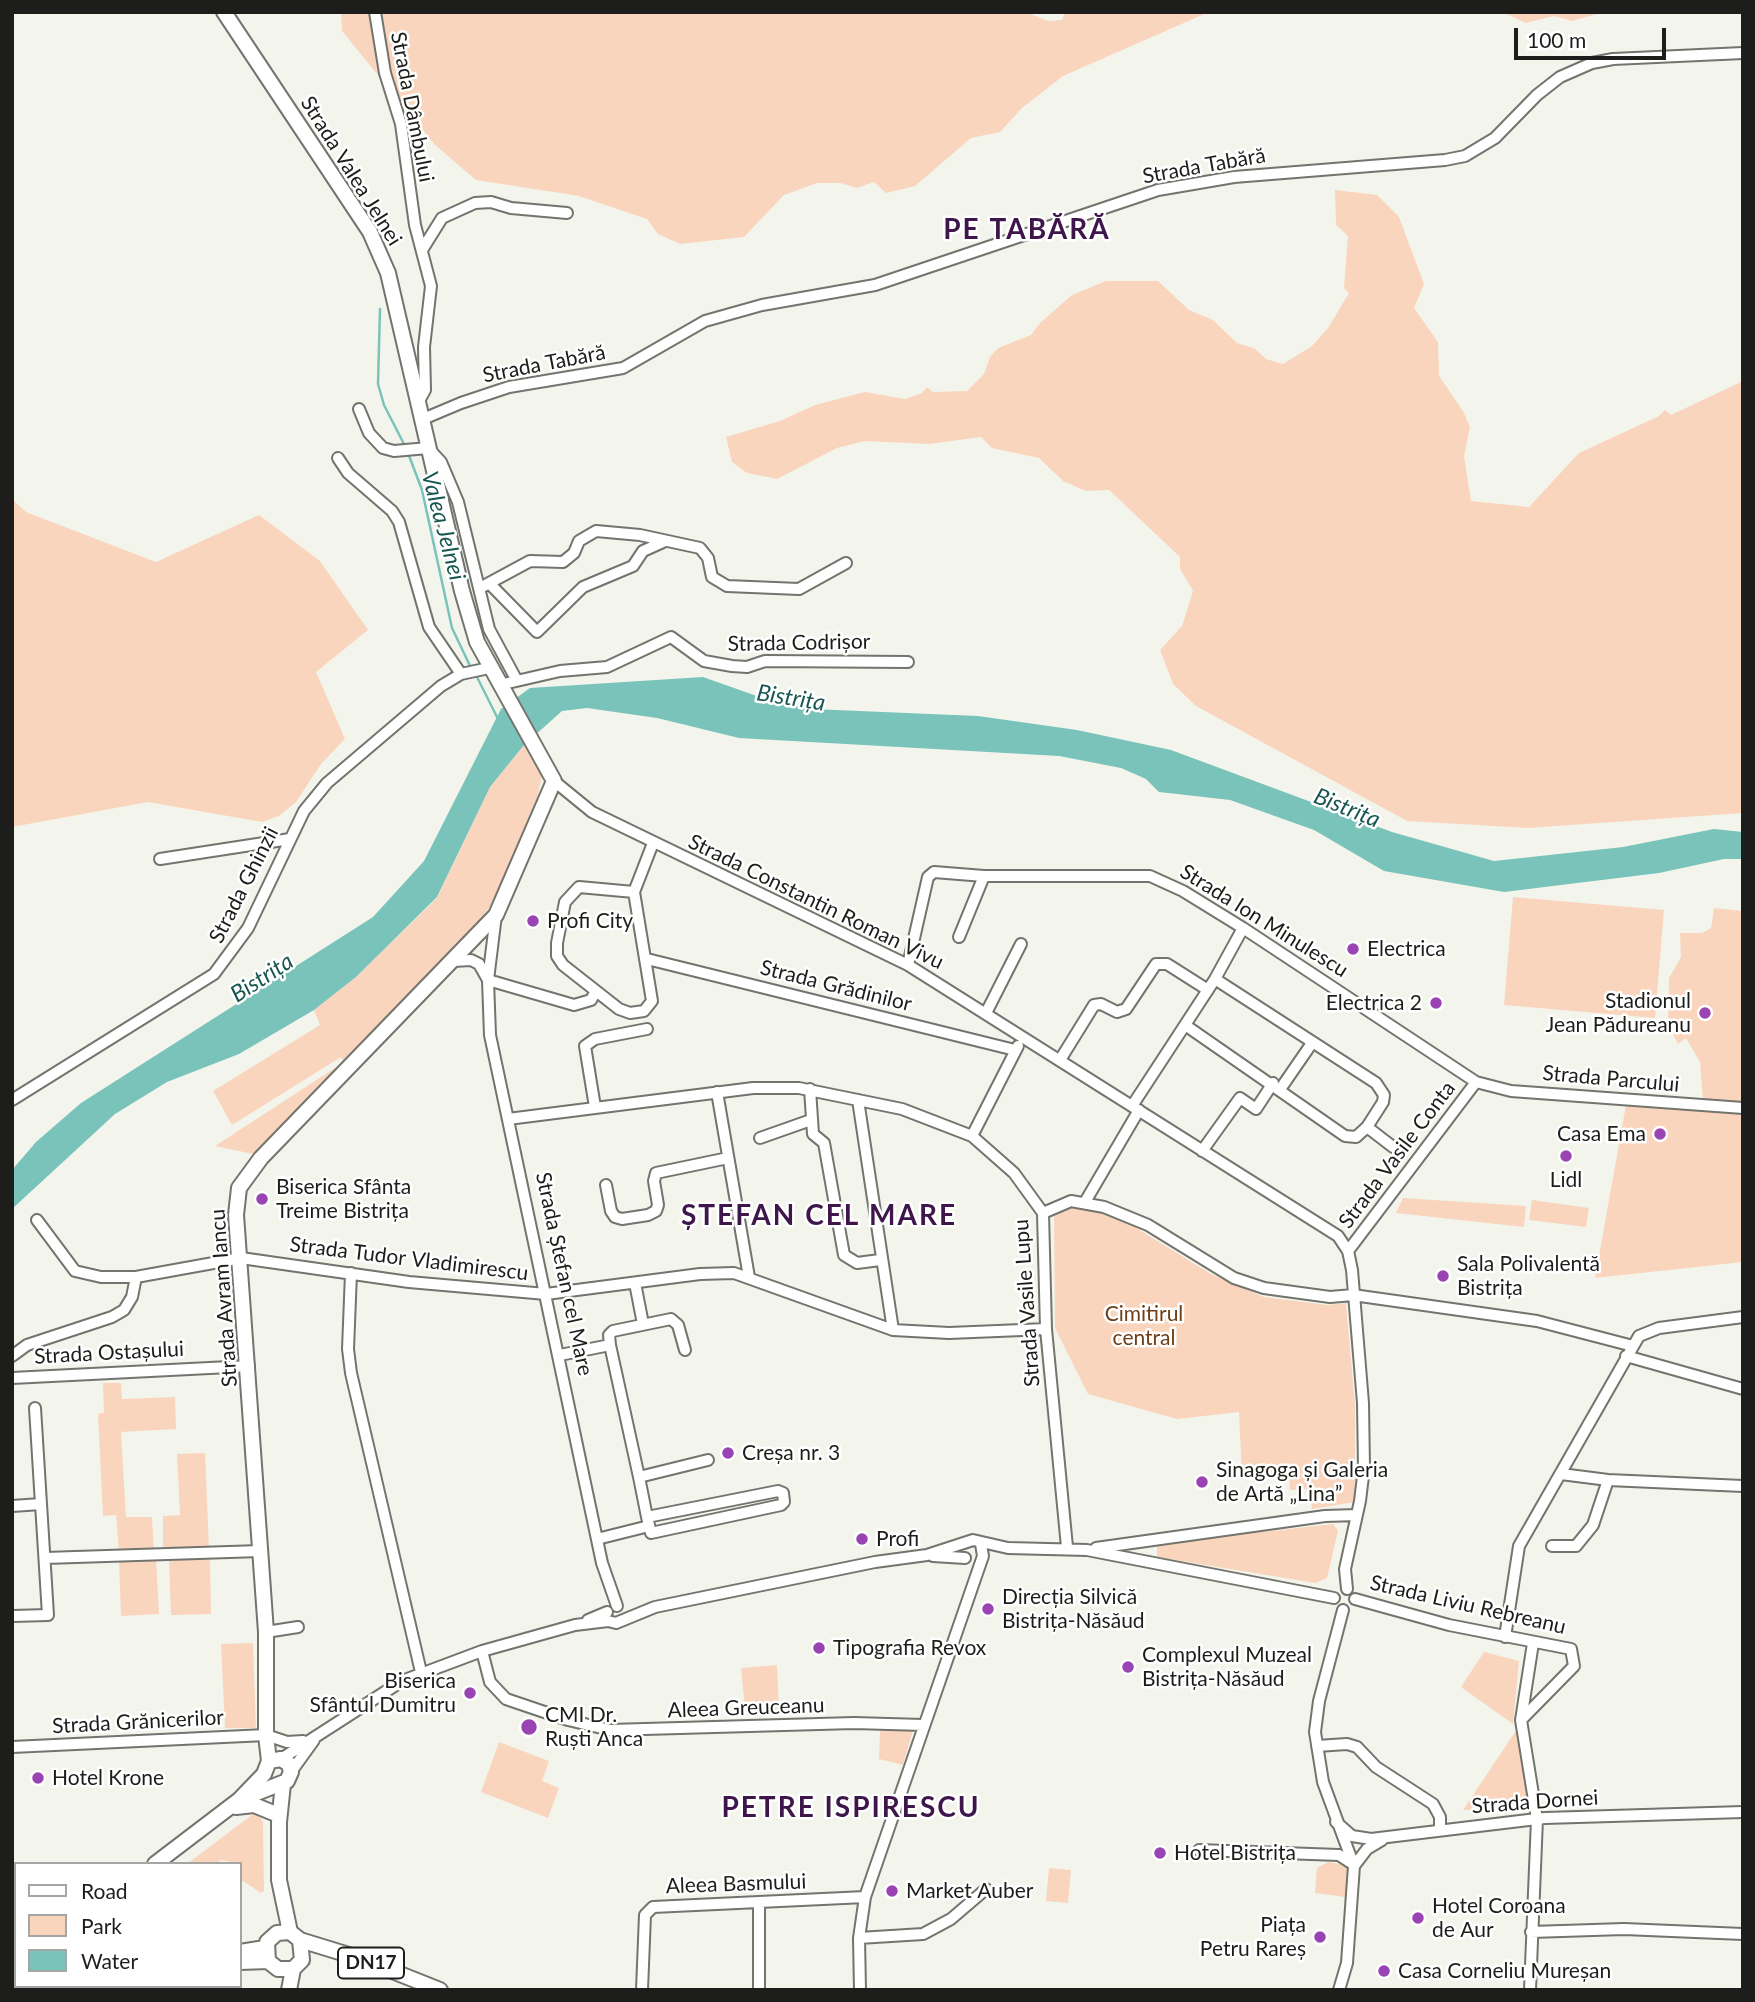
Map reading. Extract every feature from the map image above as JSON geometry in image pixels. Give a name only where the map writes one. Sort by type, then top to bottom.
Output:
[{"type":"main road","name":"Strada Valea Jelnei","points":[[224,12],[370,232],[388,273],[462,591],[485,668],[499,685],[554,781]]},
{"type":"main road","name":"Strada Ștefan cel Mare","points":[[496,915],[554,781]]},
{"type":"main road","name":"Strada Avram Iancu","points":[[275,1773],[266,1736],[266,1632],[249,1366],[236,1215],[239,1188],[247,1174],[496,915]]},
{"type":"main road","points":[[158,1862],[275,1773]]},
{"type":"main road","points":[[275,1773],[280,1889],[289,1935],[281,1962],[281,1990]]},
{"type":"main road","points":[[222,1813],[247,1805],[261,1806],[277,1818]]},
{"type":"main road","points":[[289,1935],[281,1962],[289,1990]]},
{"type":"main road","name":"DN17","points":[[289,1935],[362,1959],[440,1990]]},
{"type":"main road","name":"DN17","points":[[242,1952],[281,1962]]},
{"type":"main road","name":"DN17","points":[[242,1962],[281,1962],[322,1956],[334,1958],[417,1990]]},
{"type":"street","name":"Strada Dâmbului","points":[[375,12],[385,73],[401,124],[422,250],[432,286],[424,347],[425,390],[419,401]]},
{"type":"street","name":"Strada Tabără","points":[[423,419],[509,387],[623,368],[705,321],[762,305],[874,285],[1158,190],[1234,177],[1445,160],[1465,156],[1495,138],[1537,95],[1560,77],[1592,63],[1613,59],[1743,54]]},
{"type":"street","points":[[422,250],[442,218],[475,202],[567,213]]},
{"type":"street","points":[[359,409],[376,442],[394,451],[429,448],[441,461],[458,502],[484,585],[495,644],[516,679]]},
{"type":"street","points":[[338,458],[348,472],[392,511],[399,523],[429,627],[463,674]]},
{"type":"street","points":[[484,585],[530,562],[564,562],[574,553],[579,541],[596,531],[640,535],[700,548],[708,558],[712,576],[727,586],[799,589],[846,563]]},
{"type":"street","points":[[484,585],[537,632],[583,587],[633,566],[643,551],[663,542]]},
{"type":"street","name":"Strada Codrișor","points":[[499,685],[560,671],[595,670],[671,637],[704,661],[732,666],[747,667],[765,660],[908,662]]},
{"type":"street","name":"Strada Ghinzii","points":[[12,1100],[214,974],[248,928],[304,811],[327,783],[441,685],[463,674],[485,668]]},
{"type":"street","name":"Strada Constantin Roman Vivu","points":[[554,781],[592,812],[908,965],[1338,1236],[1348,1251]]},
{"type":"street","points":[[160,859],[290,839]]},
{"type":"street","points":[[634,892],[579,887],[565,902],[557,943],[557,956],[563,965],[619,1009],[630,1013],[645,1011],[652,1001],[634,892],[653,843]]},
{"type":"street","name":"Strada Ion Minulescu","points":[[908,965],[931,874],[1150,876],[1183,891],[1243,928],[1476,1082]]},
{"type":"street","points":[[959,937],[984,876]]},
{"type":"street","name":"Strada Ștefan cel Mare","points":[[496,915],[488,980],[491,1035],[612,1611],[623,1615],[621,1620],[651,1608]]},
{"type":"street","points":[[1085,1202],[1136,1108],[1243,928]]},
{"type":"street","points":[[986,1013],[1021,944]]},
{"type":"street","name":"Strada Grădinilor","points":[[647,959],[1016,1051]]},
{"type":"street","points":[[453,961],[471,960],[479,964],[488,980],[574,1005],[591,1000],[596,991]]},
{"type":"street","points":[[1060,1060],[1094,1006],[1101,1004],[1117,1012],[1126,1009],[1151,969],[1161,961],[1208,990]]},
{"type":"street","points":[[1185,1025],[1277,1086],[1345,1136],[1356,1137],[1367,1127],[1383,1102],[1382,1090],[1376,1083],[1215,979]]},
{"type":"street","points":[[595,1107],[584,1049],[588,1042],[647,1029]]},
{"type":"street","points":[[972,1136],[1023,1037]]},
{"type":"street","points":[[1202,1151],[1240,1098],[1256,1109],[1312,1043]]},
{"type":"street","name":"Strada Parcului","points":[[1476,1082],[1511,1091],[1743,1108]]},
{"type":"street","name":"Strada Vasile Conta","points":[[1348,1251],[1476,1082]]},
{"type":"street","name":"Strada Vasile Lupu","points":[[508,1119],[753,1088],[810,1089],[902,1109],[972,1136],[1014,1173],[1043,1213],[1046,1329],[1067,1548]]},
{"type":"street","points":[[810,1089],[813,1136],[824,1143],[844,1255],[857,1263],[880,1260]]},
{"type":"street","points":[[717,1092],[749,1277]]},
{"type":"street","points":[[858,1100],[880,1260],[893,1330]]},
{"type":"street","points":[[760,1138],[811,1120]]},
{"type":"street","points":[[1367,1127],[1393,1147]]},
{"type":"street","points":[[606,1185],[611,1211],[615,1217],[622,1219],[648,1215],[656,1211],[658,1205],[654,1181],[656,1173],[728,1158]]},
{"type":"street","points":[[1043,1213],[1071,1202],[1085,1202],[1126,1214],[1225,1273],[1264,1288],[1329,1297],[1353,1295],[1536,1321],[1633,1346]]},
{"type":"street","name":"Strada Tudor Vladimirescu","points":[[37,1220],[75,1271],[101,1277],[136,1277],[241,1258],[523,1294],[546,1294],[709,1273],[734,1273],[893,1330],[949,1333],[1046,1329]]},
{"type":"street","points":[[1347,1589],[1339,1591],[1335,1598],[1336,1606],[1343,1610],[1352,1608],[1356,1600],[1347,1589],[1345,1569],[1364,1468],[1363,1403],[1348,1251]]},
{"type":"street","points":[[351,1273],[348,1349],[351,1373],[421,1672]]},
{"type":"street","points":[[12,1356],[27,1345],[118,1314],[129,1304],[136,1277]]},
{"type":"street","points":[[635,1283],[643,1324]]},
{"type":"street","points":[[1505,1637],[1511,1616],[1515,1560],[1519,1546],[1639,1336],[1659,1328],[1743,1317]]},
{"type":"street","points":[[597,1539],[648,1521],[778,1491],[784,1499],[781,1506],[654,1534],[648,1521],[609,1335],[613,1331],[643,1324],[674,1320],[685,1350]]},
{"type":"street","points":[[560,1356],[610,1345]]},
{"type":"street","points":[[1626,1356],[1743,1389]]},
{"type":"street","name":"Strada Ostașului","points":[[12,1378],[249,1366]]},
{"type":"street","points":[[12,1616],[48,1615],[35,1408]]},
{"type":"street","points":[[639,1477],[708,1460]]},
{"type":"street","points":[[1560,1474],[1608,1480],[1743,1486]]},
{"type":"street","points":[[1552,1546],[1576,1546],[1594,1525],[1608,1480]]},
{"type":"street","points":[[12,1506],[41,1504]]},
{"type":"street","points":[[1087,1550],[1312,1517],[1357,1515]]},
{"type":"street","points":[[275,1773],[314,1737],[421,1672],[482,1650],[575,1625],[612,1611],[651,1608],[862,1564],[927,1555],[973,1541],[981,1553]]},
{"type":"street","points":[[965,1544],[962,1553],[966,1559],[968,1593]]},
{"type":"street","points":[[927,1555],[966,1559],[1007,1548],[1087,1550],[1335,1598]]},
{"type":"street","points":[[45,1558],[260,1551]]},
{"type":"street","points":[[860,1990],[859,1938],[865,1897],[981,1553]]},
{"type":"street","name":"Strada Liviu Rebreanu","points":[[1356,1600],[1505,1637],[1571,1649],[1574,1666],[1521,1720]]},
{"type":"street","points":[[1339,1990],[1348,1963],[1354,1866],[1322,1782],[1317,1746],[1319,1701],[1343,1610]]},
{"type":"street","points":[[266,1632],[298,1627]]},
{"type":"street","points":[[1530,1990],[1536,1819],[1521,1720],[1533,1643]]},
{"type":"street","name":"Aleea Greuceanu","points":[[482,1650],[490,1682],[506,1699],[568,1720],[610,1730],[854,1723],[923,1725]]},
{"type":"street","name":"Strada Grănicerilor","points":[[12,1747],[266,1736],[287,1742],[314,1737]]},
{"type":"street","points":[[275,1773],[314,1737]]},
{"type":"street","points":[[1317,1746],[1347,1744],[1357,1747],[1376,1767],[1433,1804],[1440,1817],[1440,1829]]},
{"type":"street","name":"Strada Dornei","points":[[1336,1822],[1352,1836],[1361,1839],[1536,1819],[1743,1812]]},
{"type":"street","points":[[1354,1866],[1367,1849],[1387,1838]]},
{"type":"street","points":[[1199,1850],[1339,1855],[1354,1866]]},
{"type":"street","points":[[859,1938],[923,1934],[945,1923],[986,1889]]},
{"type":"street","name":"Aleea Basmului","points":[[642,1990],[645,1915],[649,1909],[865,1897]]},
{"type":"street","points":[[759,1902],[759,1990]]},
{"type":"street","points":[[1531,1932],[1624,1929],[1743,1934]]},
{"type":"green space","points":[[341,12],[1026,12],[1048,21],[1062,20],[1065,12],[1209,12],[1063,76],[1022,108],[1000,132],[971,138],[915,186],[886,193],[874,182],[857,188],[840,183],[817,183],[784,195],[744,237],[680,244],[658,234],[647,219],[579,196],[476,180],[435,145],[342,31]]},
{"type":"green space","points":[[1502,12],[1604,12],[1572,21],[1554,16],[1526,23]]},
{"type":"green space","points":[[1335,190],[1377,195],[1399,217],[1424,284],[1414,308],[1438,342],[1439,376],[1463,411],[1470,427],[1464,456],[1471,501],[1529,507],[1579,453],[1659,416],[1665,410],[1671,415],[1743,381],[1743,813],[1528,828],[1407,821],[1196,706],[1173,684],[1160,650],[1182,626],[1193,591],[1180,569],[1180,557],[1109,490],[1086,491],[1063,481],[1039,458],[992,448],[981,437],[929,444],[865,441],[837,448],[777,479],[747,473],[732,462],[726,437],[780,421],[815,405],[865,392],[905,399],[922,393],[927,387],[933,392],[967,391],[984,374],[990,357],[998,348],[1031,335],[1040,323],[1072,295],[1106,281],[1158,281],[1189,310],[1213,320],[1237,343],[1254,348],[1266,359],[1283,364],[1312,346],[1328,328],[1349,293],[1344,288],[1348,236],[1336,225]]},
{"type":"green space","points":[[12,499],[26,512],[156,562],[259,515],[320,561],[368,630],[316,672],[345,739],[321,764],[296,802],[279,816],[262,822],[148,802],[12,827]]},
{"type":"green space","points":[[524,745],[542,775],[538,795],[494,901],[477,924],[258,1155],[215,1146],[344,1062],[341,1057],[232,1125],[213,1091],[320,1025],[314,1010],[356,977],[437,898],[490,787]]},
{"type":"green space","points":[[1513,897],[1664,910],[1655,1018],[1504,1005]]},
{"type":"green space","name":"Stadionul Jean Pădureanu","points":[[1714,908],[1743,911],[1743,1103],[1703,1101],[1700,1062],[1686,1038],[1678,1044],[1668,1024],[1669,978],[1681,957],[1680,933],[1702,933],[1711,928]]},
{"type":"green space","points":[[1626,1105],[1743,1110],[1743,1262],[1595,1278]]},
{"type":"green space","points":[[1403,1198],[1526,1206],[1524,1227],[1396,1213]]},
{"type":"green space","points":[[1532,1200],[1589,1208],[1586,1227],[1529,1220]]},
{"type":"green space","name":"Cimitirul central","points":[[1085,1207],[1120,1218],[1211,1274],[1264,1297],[1327,1305],[1346,1303],[1355,1405],[1355,1502],[1312,1509],[1310,1489],[1290,1490],[1289,1474],[1242,1477],[1239,1412],[1177,1419],[1088,1394],[1055,1328],[1054,1215],[1072,1208]]},
{"type":"green space","points":[[103,1383],[121,1383],[122,1399],[175,1397],[176,1429],[121,1432],[126,1517],[152,1517],[154,1550],[119,1552],[116,1515],[103,1516],[98,1414],[104,1413]]},
{"type":"green space","points":[[205,1453],[209,1549],[163,1551],[163,1516],[180,1515],[177,1454]]},
{"type":"green space","points":[[1333,1524],[1338,1531],[1327,1578],[1315,1583],[1157,1557],[1157,1544]]},
{"type":"green space","points":[[156,1559],[159,1614],[121,1616],[119,1561]]},
{"type":"green space","points":[[210,1559],[211,1614],[171,1615],[169,1560]]},
{"type":"green space","points":[[253,1643],[256,1728],[225,1728],[221,1644]]},
{"type":"green space","points":[[1484,1652],[1519,1661],[1513,1724],[1461,1687]]},
{"type":"green space","points":[[777,1665],[779,1709],[745,1709],[741,1668]]},
{"type":"green space","points":[[880,1728],[913,1730],[903,1765],[879,1759]]},
{"type":"green space","points":[[1517,1729],[1529,1809],[1463,1810]]},
{"type":"green space","points":[[499,1742],[549,1761],[542,1781],[559,1788],[548,1818],[481,1792]]},
{"type":"green space","points":[[253,1814],[258,1814],[263,1822],[264,1891],[261,1893],[242,1880],[242,1862],[190,1862]]},
{"type":"green space","points":[[1328,1862],[1346,1865],[1349,1873],[1345,1897],[1315,1893],[1317,1868]]},
{"type":"green space","points":[[1049,1868],[1071,1870],[1068,1903],[1046,1901]]},
{"type":"water","points":[[703,677],[768,700],[812,709],[978,716],[1077,730],[1171,750],[1392,832],[1494,861],[1623,847],[1714,829],[1743,832],[1743,859],[1724,859],[1659,873],[1504,892],[1384,871],[1314,830],[1230,800],[1159,792],[1146,779],[1121,768],[1059,756],[739,738],[657,718],[587,708],[562,711],[524,745],[490,787],[437,897],[356,977],[314,1010],[239,1054],[167,1082],[115,1114],[12,1209],[12,1170],[36,1142],[81,1103],[373,917],[424,861],[501,709],[530,688]]},
{"type":"waterway","name":"Valea Jelnei","points":[[380,309],[378,384],[384,405],[405,446]]},
{"type":"waterway","name":"Valea Jelnei","points":[[408,453],[422,490],[452,628],[472,670]]},
{"type":"waterway","name":"Valea Jelnei","points":[[476,675],[498,719]]},
{"type":"place","name":"Profi City","points":[[533,921]]},
{"type":"place","name":"Electrica","points":[[1353,949]]},
{"type":"place","name":"Electrica 2","points":[[1436,1003]]},
{"type":"place","name":"Stadionul Jean Pădureanu","points":[[1705,1013]]},
{"type":"place","name":"Casa Ema","points":[[1660,1134]]},
{"type":"place","name":"Lidl","points":[[1566,1156]]},
{"type":"place","name":"Biserica Sfânta Treime Bistrița","points":[[262,1199]]},
{"type":"place","name":"Sala Polivalentă Bistrița","points":[[1443,1276]]},
{"type":"place","name":"Creșa nr. 3","points":[[728,1453]]},
{"type":"place","name":"Sinagoga și Galeria de Artă „Lina”","points":[[1202,1482]]},
{"type":"place","name":"Profi","points":[[862,1539]]},
{"type":"place","name":"Direcția Silvică Bistrița-Năsăud","points":[[988,1609]]},
{"type":"place","name":"Tipografia Revox","points":[[819,1648]]},
{"type":"place","name":"Complexul Muzeal Bistrița-Năsăud","points":[[1128,1667]]},
{"type":"place","name":"Biserica Sfântul Dumitru","points":[[470,1693]]},
{"type":"place","name":"CMI Dr. Ruști Anca","points":[[529,1727]]},
{"type":"place","name":"Hotel Krone","points":[[38,1778]]},
{"type":"place","name":"Hotel Bistrița","points":[[1160,1853]]},
{"type":"place","name":"Market Auber","points":[[892,1891]]},
{"type":"place","name":"Hotel Coroana de Aur","points":[[1418,1918]]},
{"type":"place","name":"Piața Petru Rareș","points":[[1320,1937]]},
{"type":"place","name":"Casa Corneliu Mureșan","points":[[1384,1971]]},
{"type":"district","name":"PE TABĂRĂ","points":[[1027,230]]},
{"type":"district","name":"ȘTEFAN CEL MARE","points":[[819,1216]]},
{"type":"district","name":"PETRE ISPIRESCU","points":[[851,1808]]},
{"type":"water label","name":"Bistrița","points":[[791,698]]},
{"type":"water label","name":"Bistrița","points":[[1347,808]]},
{"type":"water label","name":"Bistrița","points":[[262,978]]}]
